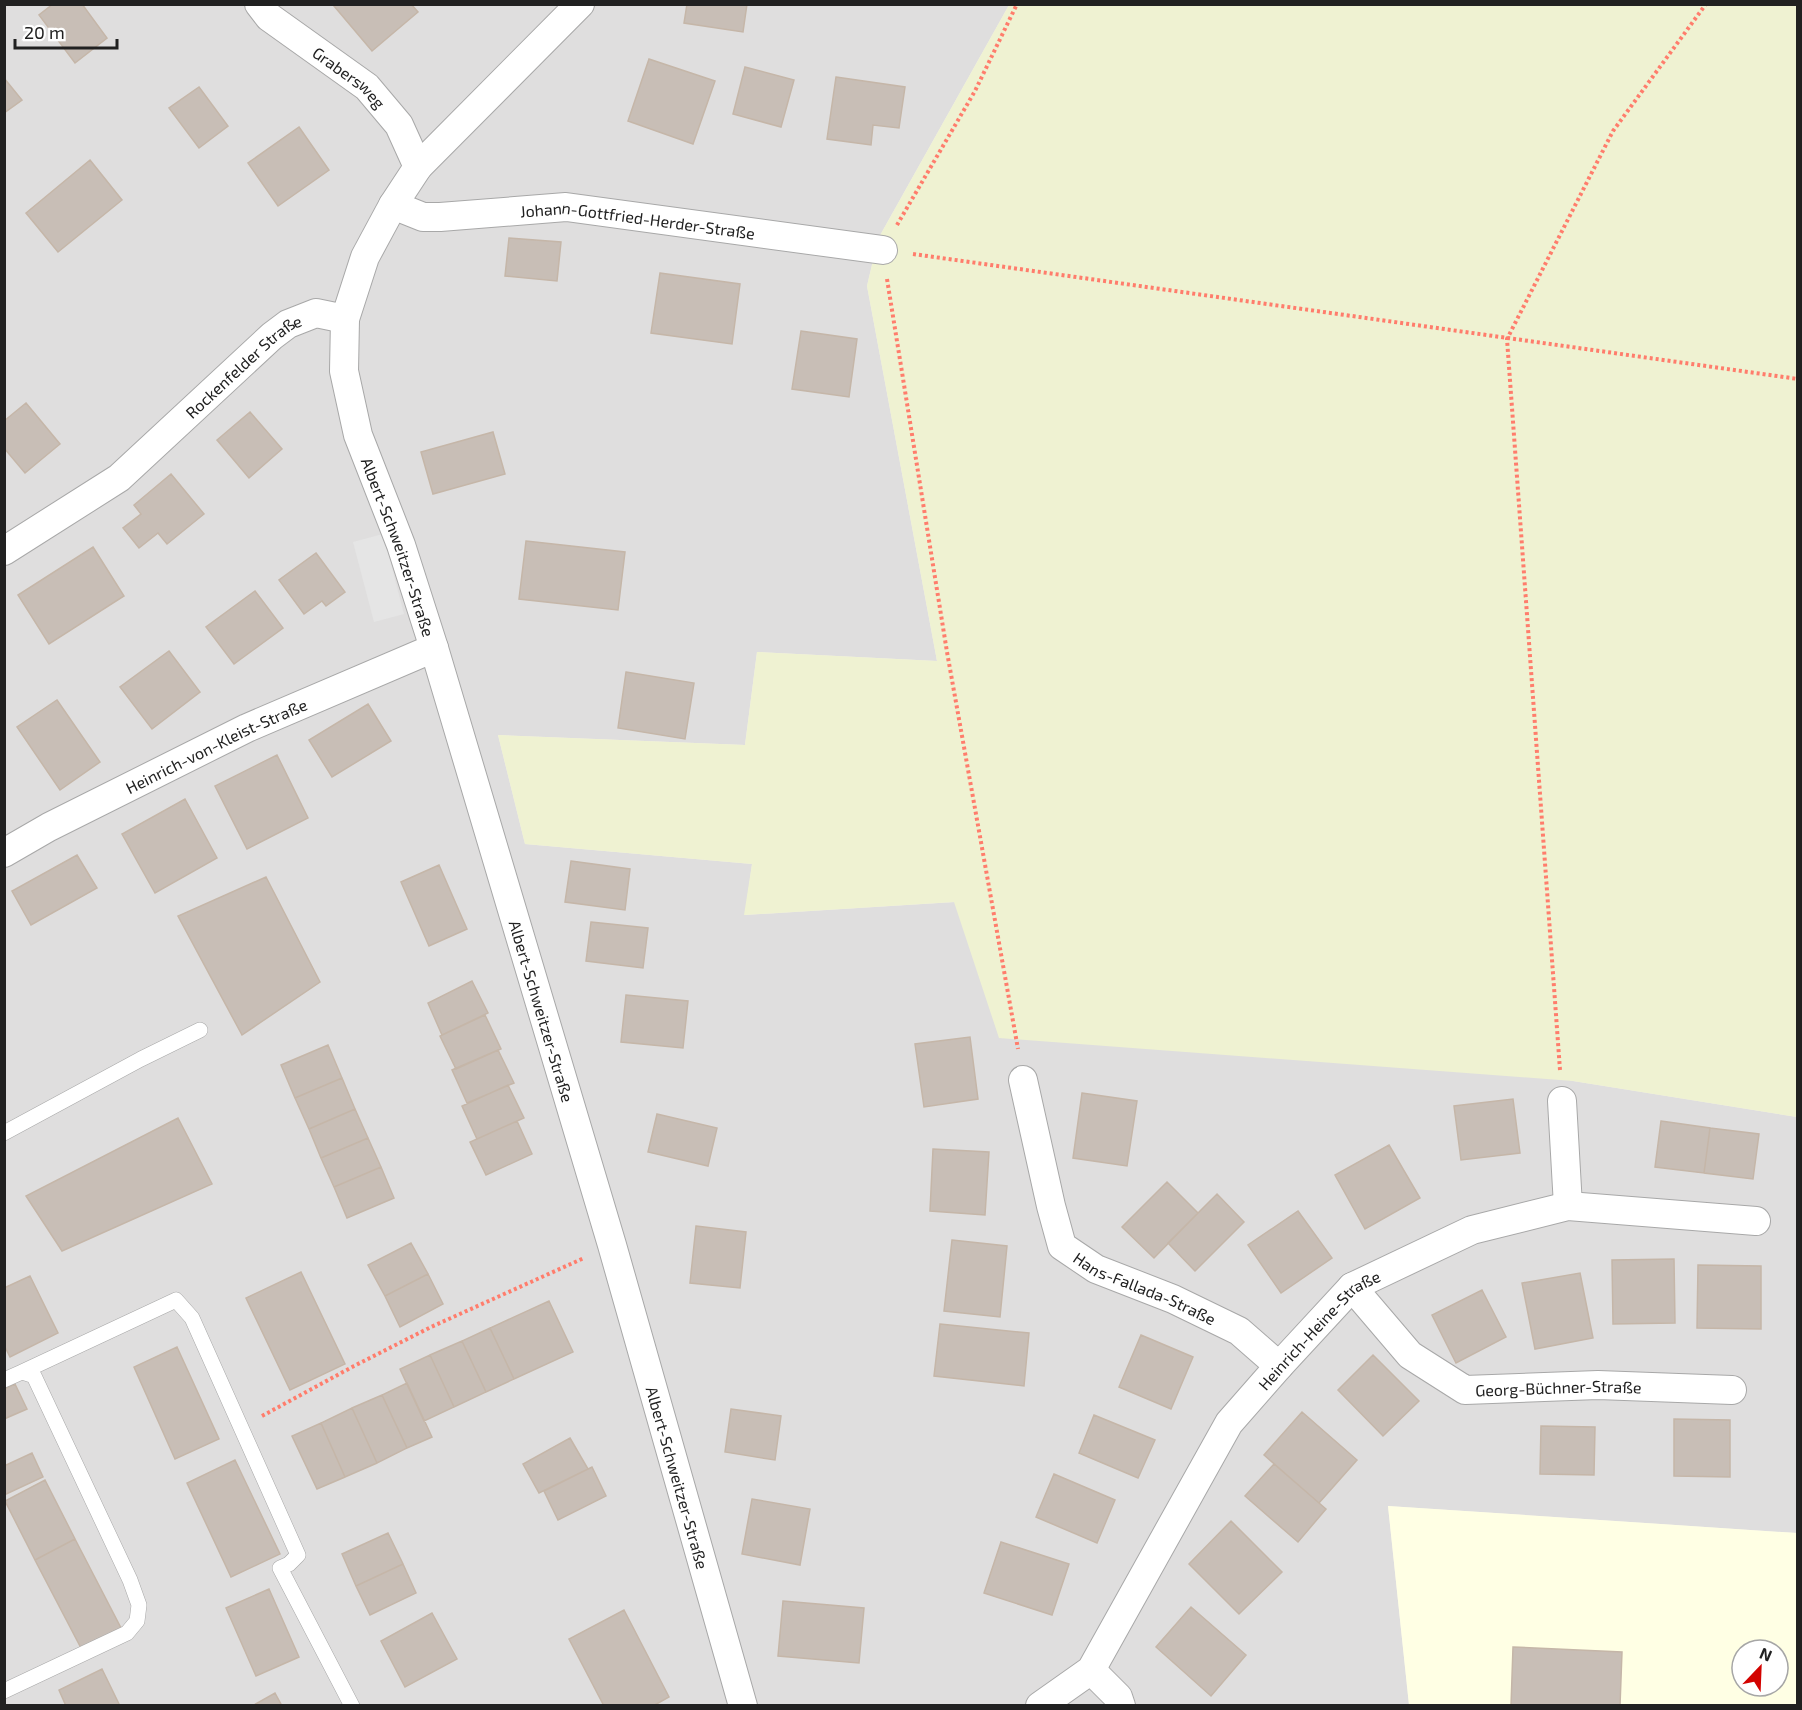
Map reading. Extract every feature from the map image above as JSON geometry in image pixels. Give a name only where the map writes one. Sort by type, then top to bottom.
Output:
[{"type":"street","name":"Grabersweg","points":[[259,4],[269,17],[367,87],[399,125],[418,167]]},
{"type":"street","points":[[345,319],[364,257],[393,205],[418,167],[580,4]]},
{"type":"street","name":"Johann-Gottfried-Herder-Straße","points":[[393,205],[423,217],[566,207],[883,250]]},
{"type":"street","name":"Rockenfelder Straße","points":[[4,550],[119,478],[272,336],[288,324],[316,313],[345,319]]},
{"type":"street","name":"Albert-Schweitzer-Straße","points":[[345,319],[344,371],[358,435],[401,545],[434,648],[612,1245],[743,1706]]},
{"type":"street","name":"Heinrich-von-Kleist-Straße","points":[[4,853],[49,826],[247,728],[434,648]]},
{"type":"street","name":"Hans-Fallada-Straße","points":[[1023,1080],[1062,1246],[1095,1269],[1173,1299],[1239,1331],[1279,1366]]},
{"type":"street","points":[[1562,1101],[1568,1206]]},
{"type":"street","name":"Heinrich-Heine-Straße","points":[[1040,1706],[1091,1670],[1229,1424],[1279,1366],[1353,1287],[1472,1230],[1568,1206],[1756,1221]]},
{"type":"street","name":"Georg-Büchner-Straße","points":[[1353,1287],[1410,1354],[1465,1390],[1598,1385],[1732,1390]]},
{"type":"street","points":[[1091,1670],[1118,1698],[1121,1706]]},
{"type":"lane","points":[[4,1133],[200,1030]]},
{"type":"lane","points":[[4,1380],[176,1300],[192,1318],[298,1555],[289,1564],[280,1568],[352,1706]]},
{"type":"lane","points":[[4,1691],[127,1633],[137,1621],[139,1605],[130,1580],[34,1376],[22,1372]]},
{"type":"path","points":[[1017,4],[975,91],[883,250],[947,652],[1023,1080]]},
{"type":"path","points":[[1562,1101],[1507,339],[1613,131],[1706,4]]},
{"type":"path","points":[[883,250],[1797,379]]},
{"type":"path","points":[[242,1427],[411,1337],[612,1245]]},
{"type":"shaded area","points":[[5,5],[1009,5],[878,239],[867,286],[937,661],[757,652],[745,745],[498,735],[525,844],[752,864],[745,915],[955,902],[1573,1081],[1797,1117],[1797,1533],[1388,1506],[1409,1705],[5,1706]]},
{"type":"shaded area","points":[[1009,5],[1797,5],[1797,1117],[1573,1081],[999,1038],[954,902],[744,915],[752,864],[525,844],[498,735],[745,745],[757,652],[937,661],[867,286],[878,239]]},
{"type":"shaded area","points":[[383,534],[404,614],[374,622],[353,542]]},
{"type":"shaded area","points":[[1388,1506],[1797,1533],[1797,1705],[1409,1705]]},
{"type":"building","points":[[53,4],[82,4],[107,38],[75,63],[39,15]]},
{"type":"building","points":[[336,4],[411,4],[418,12],[372,51],[334,6]]},
{"type":"building","points":[[687,4],[747,4],[743,32],[684,23]]},
{"type":"building","points":[[649,59],[715,81],[693,144],[628,121]]},
{"type":"building","points":[[745,67],[794,80],[781,127],[733,114]]},
{"type":"building","points":[[836,77],[905,87],[899,128],[873,125],[871,145],[827,139]]},
{"type":"building","points":[[4,78],[22,100],[4,113]]},
{"type":"building","points":[[199,87],[228,126],[199,148],[169,108]]},
{"type":"building","points":[[299,127],[329,170],[278,206],[248,163]]},
{"type":"building","points":[[90,160],[122,200],[58,252],[26,213]]},
{"type":"building","points":[[509,238],[561,242],[557,281],[505,276]]},
{"type":"building","points":[[660,273],[740,284],[732,344],[651,333]]},
{"type":"building","points":[[801,331],[857,339],[849,397],[792,389]]},
{"type":"building","points":[[26,403],[60,444],[25,473],[4,448],[4,421]]},
{"type":"building","points":[[250,412],[282,449],[249,478],[217,440]]},
{"type":"building","points":[[493,432],[505,474],[433,494],[421,452]]},
{"type":"building","points":[[171,474],[204,514],[167,544],[158,533],[139,548],[123,528],[141,514],[134,505]]},
{"type":"building","points":[[526,541],[625,552],[618,610],[519,599]]},
{"type":"building","points":[[93,547],[124,596],[49,644],[18,595]]},
{"type":"building","points":[[316,553],[345,592],[326,606],[322,601],[304,614],[279,580]]},
{"type":"building","points":[[255,591],[283,628],[234,664],[206,627]]},
{"type":"building","points":[[169,651],[200,692],[152,729],[120,687]]},
{"type":"building","points":[[626,672],[694,683],[685,739],[618,728]]},
{"type":"building","points":[[57,700],[100,762],[60,790],[17,727]]},
{"type":"building","points":[[368,704],[391,741],[332,777],[309,740]]},
{"type":"building","points":[[277,755],[308,818],[247,849],[215,786]]},
{"type":"building","points":[[185,799],[217,858],[155,893],[122,834]]},
{"type":"building","points":[[77,855],[97,888],[31,925],[12,891]]},
{"type":"building","points":[[571,861],[630,869],[625,910],[565,902]]},
{"type":"building","points":[[439,865],[467,929],[429,946],[401,882]]},
{"type":"building","points":[[266,877],[320,982],[242,1035],[178,916]]},
{"type":"building","points":[[591,922],[648,928],[643,968],[586,961]]},
{"type":"building","points":[[472,981],[488,1013],[442,1035],[428,1003]]},
{"type":"building","points":[[626,995],[688,1001],[683,1048],[621,1042]]},
{"type":"building","points":[[485,1015],[501,1049],[456,1069],[440,1036]]},
{"type":"building","points":[[970,1037],[978,1099],[924,1107],[915,1044]]},
{"type":"building","points":[[328,1045],[342,1078],[295,1098],[281,1065]]},
{"type":"building","points":[[498,1050],[514,1083],[467,1103],[452,1070]]},
{"type":"building","points":[[342,1078],[355,1109],[309,1129],[295,1098]]},
{"type":"building","points":[[508,1085],[524,1118],[477,1139],[462,1106]]},
{"type":"building","points":[[1082,1093],[1137,1101],[1127,1166],[1073,1158]]},
{"type":"building","points":[[1513,1099],[1520,1153],[1461,1160],[1454,1106]]},
{"type":"building","points":[[355,1109],[368,1138],[321,1158],[309,1129]]},
{"type":"building","points":[[657,1114],[717,1128],[708,1166],[648,1152]]},
{"type":"building","points":[[178,1118],[212,1184],[62,1251],[26,1196]]},
{"type":"building","points":[[517,1121],[532,1154],[486,1175],[470,1142]]},
{"type":"building","points":[[1661,1121],[1710,1128],[1704,1173],[1655,1167]]},
{"type":"building","points":[[1710,1128],[1759,1134],[1753,1179],[1704,1173]]},
{"type":"building","points":[[368,1138],[381,1167],[334,1187],[321,1158]]},
{"type":"building","points":[[1389,1145],[1420,1198],[1365,1229],[1335,1175]]},
{"type":"building","points":[[933,1149],[989,1152],[985,1215],[930,1211]]},
{"type":"building","points":[[381,1167],[394,1198],[347,1218],[334,1187]]},
{"type":"building","points":[[1167,1182],[1198,1213],[1154,1258],[1122,1227]]},
{"type":"building","points":[[1217,1194],[1244,1222],[1195,1271],[1168,1243]]},
{"type":"building","points":[[1298,1211],[1332,1258],[1281,1293],[1248,1245]]},
{"type":"building","points":[[696,1226],[746,1232],[740,1288],[690,1283]]},
{"type":"building","points":[[952,1240],[1007,1246],[1000,1317],[944,1311]]},
{"type":"building","points":[[411,1243],[428,1274],[385,1296],[368,1265]]},
{"type":"building","points":[[1674,1259],[1675,1323],[1613,1324],[1612,1260]]},
{"type":"building","points":[[1698,1265],[1761,1266],[1761,1329],[1697,1328]]},
{"type":"building","points":[[301,1272],[345,1364],[290,1390],[246,1298]]},
{"type":"building","points":[[1580,1273],[1593,1338],[1535,1349],[1522,1283]]},
{"type":"building","points":[[428,1274],[443,1304],[400,1327],[385,1296]]},
{"type":"building","points":[[30,1276],[58,1333],[10,1357],[4,1345],[4,1288]]},
{"type":"building","points":[[1482,1290],[1506,1337],[1456,1363],[1432,1315]]},
{"type":"building","points":[[549,1301],[573,1352],[514,1379],[490,1328]]},
{"type":"building","points":[[940,1324],[1029,1333],[1024,1386],[934,1376]]},
{"type":"building","points":[[490,1328],[514,1379],[486,1392],[462,1341]]},
{"type":"building","points":[[1141,1335],[1193,1357],[1171,1409],[1119,1387]]},
{"type":"building","points":[[462,1341],[486,1392],[454,1407],[430,1355]]},
{"type":"building","points":[[177,1347],[219,1439],[175,1459],[134,1367]]},
{"type":"building","points":[[430,1355],[454,1407],[424,1421],[400,1369]]},
{"type":"building","points":[[1373,1355],[1419,1401],[1383,1436],[1338,1390]]},
{"type":"building","points":[[407,1383],[432,1437],[407,1448],[382,1395]]},
{"type":"building","points":[[15,1384],[27,1409],[4,1419],[4,1389]]},
{"type":"building","points":[[382,1395],[407,1448],[377,1463],[352,1408]]},
{"type":"building","points":[[352,1408],[377,1463],[345,1477],[321,1423]]},
{"type":"building","points":[[731,1409],[781,1416],[775,1460],[725,1452]]},
{"type":"building","points":[[1302,1412],[1357,1460],[1319,1503],[1264,1455]]},
{"type":"building","points":[[1094,1415],[1155,1440],[1138,1478],[1079,1453]]},
{"type":"building","points":[[1674,1419],[1730,1420],[1730,1477],[1674,1476]]},
{"type":"building","points":[[321,1423],[345,1477],[317,1489],[292,1436]]},
{"type":"building","points":[[1541,1426],[1595,1427],[1594,1475],[1540,1474]]},
{"type":"building","points":[[570,1438],[588,1469],[539,1493],[523,1464]]},
{"type":"building","points":[[32,1453],[43,1477],[4,1495],[4,1466]]},
{"type":"building","points":[[235,1460],[280,1554],[231,1577],[187,1483]]},
{"type":"building","points":[[1274,1464],[1326,1509],[1298,1542],[1245,1496]]},
{"type":"building","points":[[592,1467],[606,1496],[558,1520],[544,1491]]},
{"type":"building","points":[[1054,1474],[1115,1500],[1097,1543],[1036,1517]]},
{"type":"building","points":[[45,1480],[75,1539],[35,1560],[5,1501]]},
{"type":"building","points":[[752,1499],[810,1509],[800,1565],[742,1554]]},
{"type":"building","points":[[1231,1521],[1282,1572],[1239,1614],[1189,1564]]},
{"type":"building","points":[[388,1533],[403,1564],[356,1586],[342,1554]]},
{"type":"building","points":[[75,1539],[121,1628],[81,1648],[35,1560]]},
{"type":"building","points":[[1001,1542],[1069,1564],[1052,1615],[984,1593]]},
{"type":"building","points":[[403,1564],[416,1593],[370,1615],[356,1586]]},
{"type":"building","points":[[269,1589],[299,1657],[256,1676],[226,1608]]},
{"type":"building","points":[[783,1601],[864,1608],[859,1663],[778,1656]]},
{"type":"building","points":[[1191,1607],[1246,1655],[1211,1696],[1156,1647]]},
{"type":"building","points":[[624,1610],[669,1697],[653,1706],[604,1706],[569,1639]]},
{"type":"building","points":[[432,1613],[457,1659],[405,1687],[381,1641]]},
{"type":"building","points":[[1513,1647],[1622,1652],[1620,1706],[1511,1706]]},
{"type":"building","points":[[102,1669],[120,1706],[66,1706],[59,1690]]},
{"type":"building","points":[[275,1693],[282,1706],[252,1706]]}]
